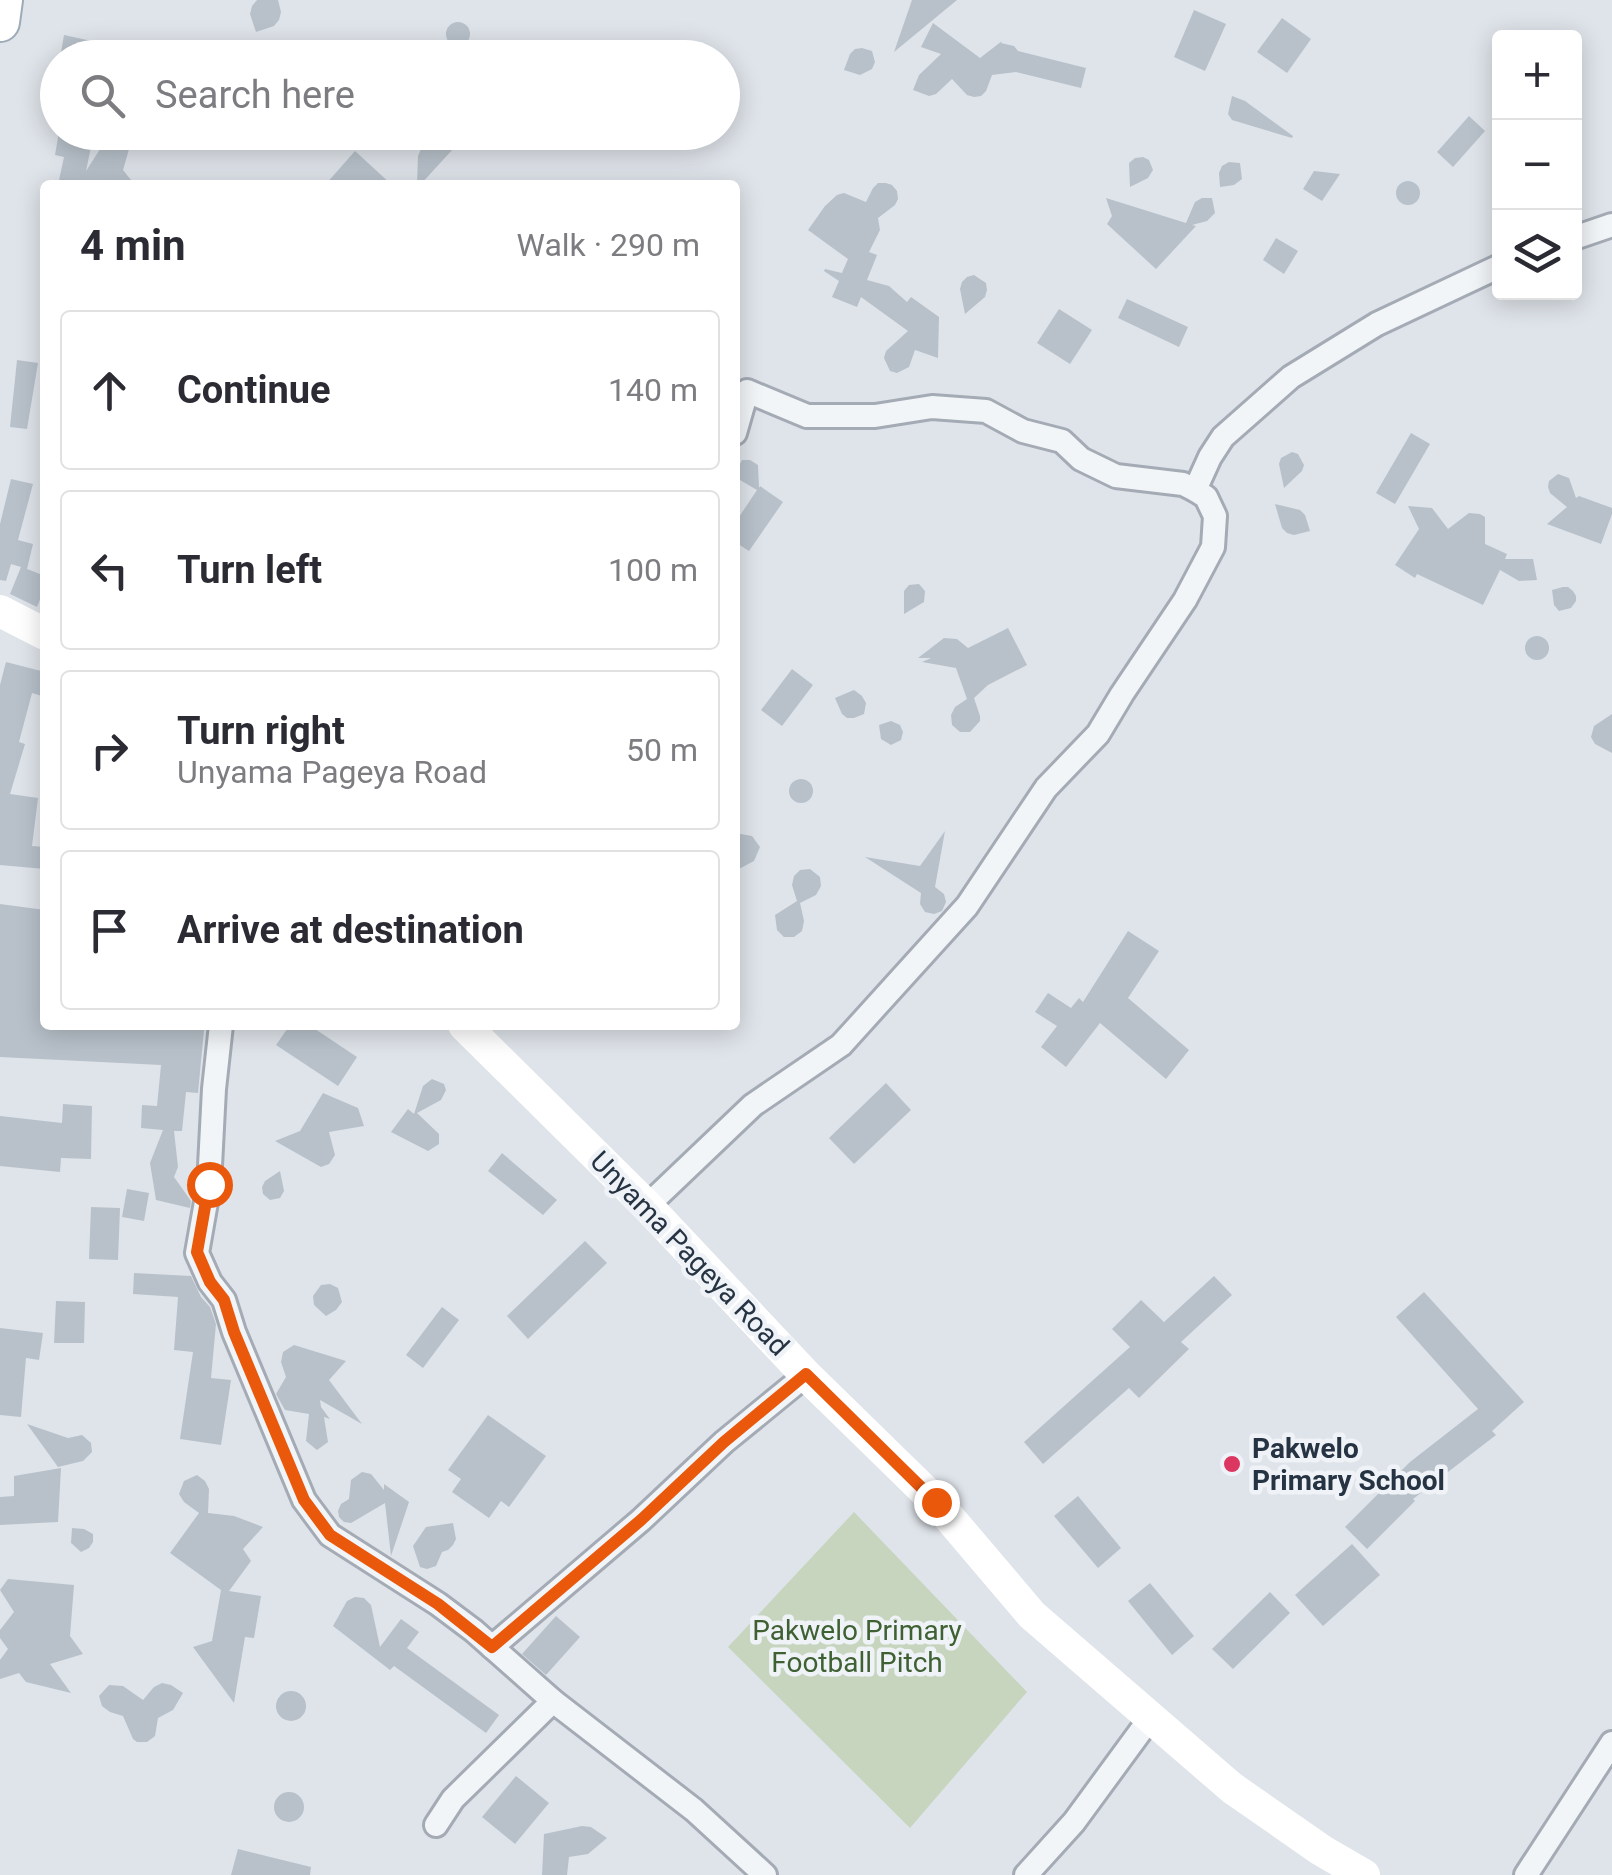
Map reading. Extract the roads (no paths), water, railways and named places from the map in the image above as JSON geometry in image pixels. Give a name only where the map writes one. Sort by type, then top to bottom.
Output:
[{"type":"main road","points":[[0,22],[3,0]]},
{"type":"street","points":[[1582,235],[1612,225]]},
{"type":"street","points":[[1196,490],[1223,437],[1290,377],[1377,324],[1492,270]]},
{"type":"street","points":[[647,1206],[754,1105],[841,1046],[968,906],[1046,788],[1098,734],[1214,547],[1215,516],[1206,497],[1196,490],[1182,484],[1116,476],[1082,459],[1062,441],[1023,430],[986,411],[932,407],[876,416],[808,416],[747,391],[740,416]]},
{"type":"street","points":[[0,611],[40,631]]},
{"type":"street","points":[[220,1030],[209,1184],[197,1252],[210,1282],[224,1300],[304,1500],[330,1535],[438,1604],[694,1810],[765,1875]]},
{"type":"street","name":"Unyama Pageya Road","points":[[469,1030],[936,1502],[1032,1615],[1232,1788],[1364,1875]]},
{"type":"street","points":[[492,1647],[806,1374]]},
{"type":"street","points":[[436,1824],[453,1799],[553,1700]]},
{"type":"street","points":[[1026,1875],[1074,1822],[1150,1716]]},
{"type":"street","points":[[1526,1875],[1612,1744]]},
{"type":"place","name":"Pakwelo Primary School","points":[[1232,1464]]},
{"type":"park label","name":"Pakwelo Primary Football Pitch","points":[[857,1646]]}]
